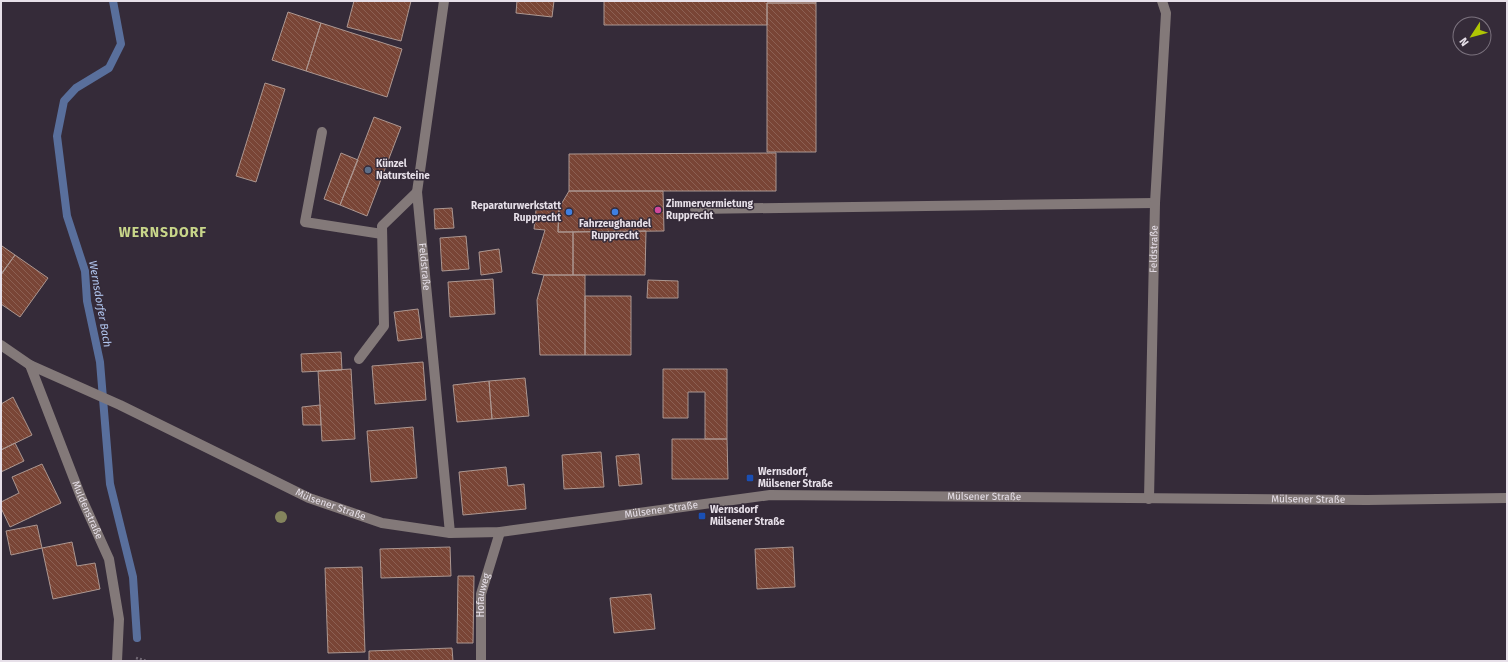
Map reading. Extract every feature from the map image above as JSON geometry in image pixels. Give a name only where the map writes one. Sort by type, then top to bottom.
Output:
[{"type":"street","name":"Feldstraße","points":[[444,1],[417,192],[450,533]]},
{"type":"street","name":"Feldstraße","points":[[1149,499],[1155,203],[1166,14],[1162,1]]},
{"type":"street","points":[[322,132],[305,222],[382,234]]},
{"type":"street","points":[[359,359],[384,326],[382,226],[417,192]]},
{"type":"street","points":[[695,209],[1155,203]]},
{"type":"street","name":"Mülsener Straße","points":[[1,345],[30,365],[120,405],[309,498],[382,523],[450,533],[500,532],[770,495],[1367,500],[1507,498]]},
{"type":"street","name":"Muldenstraße","points":[[30,365],[81,497],[110,559],[119,619],[117,661]]},
{"type":"street","name":"Hofauweg","points":[[481,661],[481,594],[500,532]]},
{"type":"building","points":[[354,1],[411,1],[401,41],[347,27]]},
{"type":"building","points":[[517,1],[554,1],[552,17],[516,13]]},
{"type":"building","points":[[604,1],[816,1],[816,3],[767,3],[767,25],[604,25]]},
{"type":"building","points":[[767,3],[816,3],[816,152],[767,152]]},
{"type":"building","points":[[288,12],[321,23],[306,71],[272,60]]},
{"type":"building","points":[[321,23],[402,49],[387,97],[306,71]]},
{"type":"building","points":[[265,83],[285,89],[256,182],[236,176]]},
{"type":"building","points":[[374,117],[401,127],[367,216],[340,205]]},
{"type":"building","points":[[341,153],[358,160],[340,205],[324,199]]},
{"type":"building","points":[[776,153],[776,191],[569,191],[569,154]]},
{"type":"building","points":[[569,191],[663,191],[664,231],[558,232],[559,208]]},
{"type":"building","points":[[452,208],[454,228],[435,229],[434,209]]},
{"type":"building","points":[[559,208],[558,232],[573,232],[573,275],[544,275],[532,273],[545,230],[534,229],[536,210]]},
{"type":"building","points":[[646,231],[645,275],[573,275],[573,232]]},
{"type":"building","points":[[466,236],[469,269],[442,271],[440,238]]},
{"type":"building","points":[[2,246],[15,255],[1,274],[1,248]]},
{"type":"building","points":[[499,249],[502,272],[481,275],[479,252]]},
{"type":"building","points":[[15,255],[48,278],[20,317],[1,304],[1,275]]},
{"type":"building","points":[[544,275],[585,275],[585,355],[540,355],[537,300]]},
{"type":"building","points":[[493,279],[495,314],[450,317],[448,282]]},
{"type":"building","points":[[648,280],[678,281],[678,298],[647,298]]},
{"type":"building","points":[[585,296],[631,296],[631,355],[585,355]]},
{"type":"building","points":[[418,309],[422,338],[398,341],[394,312]]},
{"type":"building","points":[[341,352],[342,370],[302,372],[301,354]]},
{"type":"building","points":[[423,362],[426,400],[375,404],[372,366]]},
{"type":"building","points":[[351,369],[355,439],[322,441],[318,371]]},
{"type":"building","points":[[663,369],[727,369],[727,439],[705,439],[705,392],[688,392],[688,418],[663,418]]},
{"type":"building","points":[[525,378],[529,416],[492,419],[489,381]]},
{"type":"building","points":[[489,381],[492,419],[457,422],[453,385]]},
{"type":"building","points":[[13,397],[32,435],[1,450],[1,404]]},
{"type":"building","points":[[320,405],[321,425],[303,425],[302,407]]},
{"type":"building","points":[[413,427],[417,478],[371,482],[367,431]]},
{"type":"building","points":[[672,439],[727,439],[728,479],[672,479]]},
{"type":"building","points":[[15,443],[24,461],[1,472],[1,450]]},
{"type":"building","points":[[601,452],[604,487],[564,489],[562,455]]},
{"type":"building","points":[[639,454],[642,484],[619,486],[616,456]]},
{"type":"building","points":[[42,464],[61,503],[10,527],[1,508],[1,502],[19,493],[12,477]]},
{"type":"building","points":[[506,467],[508,486],[524,484],[526,509],[463,515],[459,472]]},
{"type":"building","points":[[37,525],[42,548],[11,555],[6,531]]},
{"type":"building","points":[[72,542],[77,566],[95,563],[100,589],[53,599],[42,548]]},
{"type":"building","points":[[450,547],[451,576],[381,578],[380,549]]},
{"type":"building","points":[[793,547],[795,587],[757,589],[755,549]]},
{"type":"building","points":[[362,567],[365,652],[328,653],[325,568]]},
{"type":"building","points":[[458,576],[474,576],[473,643],[457,643]]},
{"type":"building","points":[[651,594],[655,629],[614,633],[610,598]]},
{"type":"building","points":[[452,648],[453,661],[369,661],[369,651]]},
{"type":"waterway","name":"Wernsdorfer Bach","points":[[113,1],[121,44],[109,68],[76,88],[64,101],[57,136],[67,216],[85,271],[87,301],[100,362],[110,484],[133,577],[137,638]]},
{"type":"place","name":"Künzel Natursteine","points":[[368,170]]},
{"type":"place","name":"Zimmervermietung Rupprecht","points":[[658,210]]},
{"type":"place","name":"Reparaturwerkstatt Rupprecht","points":[[569,212]]},
{"type":"place","name":"Fahrzeughandel Rupprecht","points":[[615,212]]},
{"type":"place","name":"Wernsdorf, Mülsener Straße","points":[[750,478]]},
{"type":"place","name":"Wernsdorf Mülsener Straße","points":[[702,516]]},
{"type":"district","name":"WERNSDORF","points":[[163,232]]}]
